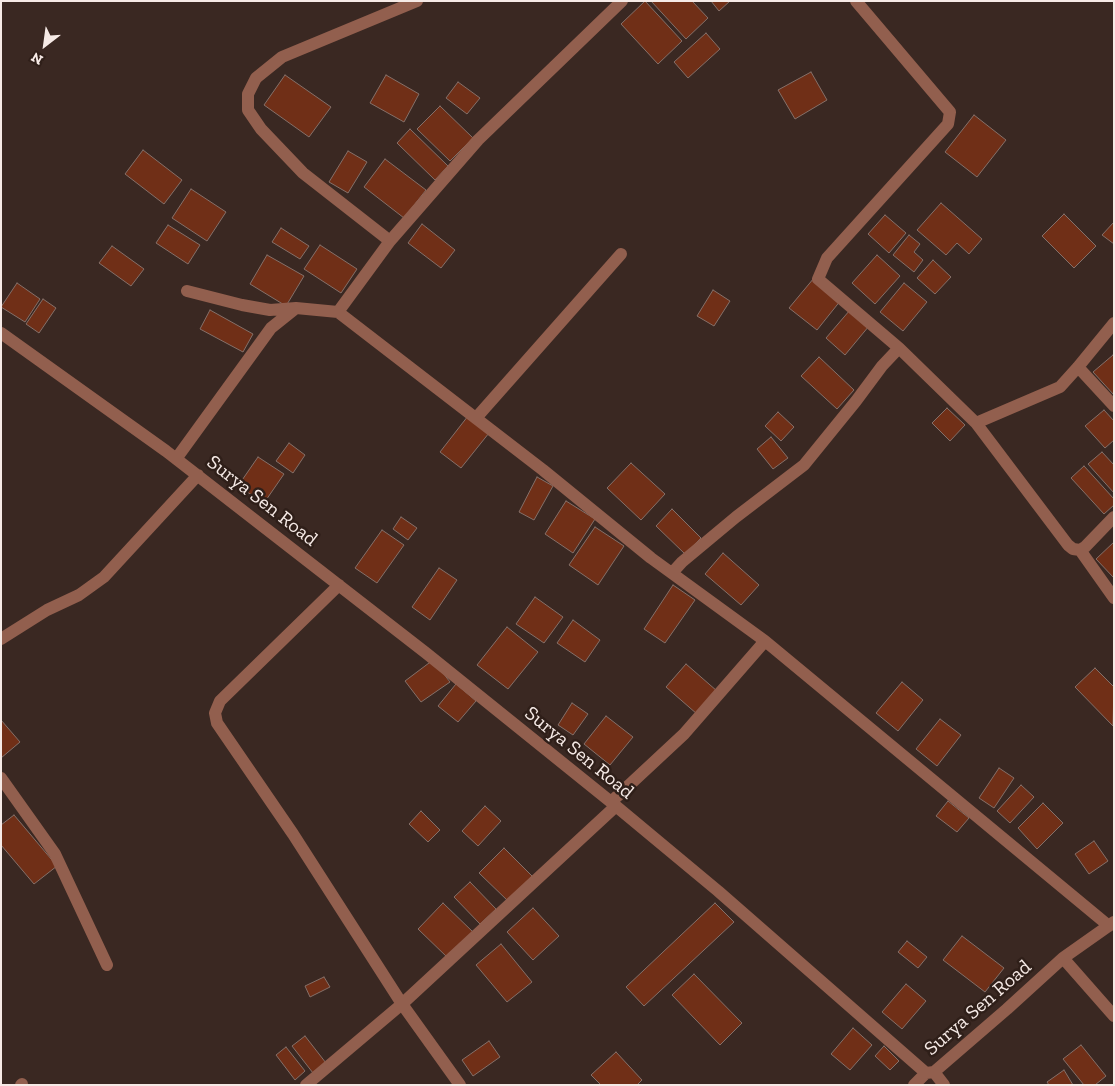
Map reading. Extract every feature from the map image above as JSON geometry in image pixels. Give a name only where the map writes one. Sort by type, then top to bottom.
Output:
[{"type":"street","points":[[390,241],[303,173],[273,142],[248,110],[248,94],[256,78],[282,57],[417,1]]},
{"type":"street","points":[[338,312],[390,241],[478,140],[622,1]]},
{"type":"street","points":[[856,1],[950,112],[948,124],[827,258],[818,279],[899,348],[976,423],[1068,545],[1073,549],[1080,550],[1085,547],[1114,517]]},
{"type":"street","points":[[476,418],[621,254]]},
{"type":"street","points":[[187,291],[270,310],[296,308],[338,312],[672,573],[765,641],[1111,924]]},
{"type":"street","points":[[176,458],[270,328],[296,308]]},
{"type":"street","points":[[976,423],[1060,387],[1114,323]]},
{"type":"street","name":"Surya Sen Road","points":[[1,333],[176,458],[426,652],[614,804],[930,1073],[1007,1009],[1063,958],[1111,924]]},
{"type":"street","points":[[672,573],[736,517],[804,465],[882,366],[899,348]]},
{"type":"street","points":[[1078,367],[1114,406]]},
{"type":"street","points":[[1,638],[47,610],[79,595],[104,577],[198,475]]},
{"type":"street","points":[[1080,550],[1114,598]]},
{"type":"street","points":[[339,585],[220,701],[215,712],[217,723],[293,834],[402,1004],[460,1085]]},
{"type":"street","points":[[306,1085],[402,1004],[614,804],[684,734],[765,641]]},
{"type":"street","points":[[1,778],[55,854],[107,965]]},
{"type":"street","points":[[1063,958],[1114,1016]]},
{"type":"street","points":[[914,1085],[930,1073],[944,1085]]},
{"type":"building","points":[[645,1],[682,41],[658,64],[621,24]]},
{"type":"building","points":[[651,1],[692,1],[708,18],[686,39]]},
{"type":"building","points":[[711,1],[730,1],[719,11]]},
{"type":"building","points":[[706,33],[720,49],[688,78],[674,62]]},
{"type":"building","points":[[811,72],[827,100],[795,119],[778,90]]},
{"type":"building","points":[[285,75],[331,107],[309,137],[264,105]]},
{"type":"building","points":[[386,75],[419,94],[404,122],[370,103]]},
{"type":"building","points":[[458,82],[480,98],[467,114],[446,98]]},
{"type":"building","points":[[440,106],[473,138],[450,161],[417,129]]},
{"type":"building","points":[[974,115],[1006,140],[977,177],[945,152]]},
{"type":"building","points":[[410,129],[448,166],[435,180],[397,143]]},
{"type":"building","points":[[143,150],[182,180],[164,204],[125,174]]},
{"type":"building","points":[[348,151],[367,162],[348,193],[329,182]]},
{"type":"building","points":[[385,159],[426,190],[404,218],[364,187]]},
{"type":"building","points":[[191,189],[226,212],[207,241],[172,218]]},
{"type":"building","points":[[941,203],[982,239],[969,254],[957,243],[946,255],[917,230]]},
{"type":"building","points":[[1064,214],[1096,246],[1074,268],[1042,236]]},
{"type":"building","points":[[885,215],[906,233],[889,253],[868,234]]},
{"type":"building","points":[[1114,222],[1114,244],[1102,235]]},
{"type":"building","points":[[422,224],[455,250],[441,268],[408,243]]},
{"type":"building","points":[[168,225],[200,245],[188,264],[156,243]]},
{"type":"building","points":[[281,228],[309,246],[300,259],[272,242]]},
{"type":"building","points":[[909,235],[920,244],[914,252],[923,260],[914,272],[893,255]]},
{"type":"building","points":[[320,245],[357,269],[341,293],[304,269]]},
{"type":"building","points":[[112,246],[144,269],[131,286],[99,263]]},
{"type":"building","points":[[267,255],[304,276],[286,306],[250,284]]},
{"type":"building","points":[[877,255],[900,276],[875,304],[852,283]]},
{"type":"building","points":[[933,260],[951,277],[935,294],[917,278]]},
{"type":"building","points":[[814,278],[841,300],[817,330],[789,308]]},
{"type":"building","points":[[17,283],[40,299],[25,322],[1,307]]},
{"type":"building","points":[[904,283],[927,302],[903,331],[880,312]]},
{"type":"building","points":[[713,290],[730,301],[714,326],[697,316]]},
{"type":"building","points":[[43,299],[56,308],[39,333],[26,324]]},
{"type":"building","points":[[210,310],[253,334],[243,352],[200,329]]},
{"type":"building","points":[[850,310],[869,326],[845,355],[826,338]]},
{"type":"building","points":[[1114,356],[1114,395],[1093,372]]},
{"type":"building","points":[[819,357],[854,390],[837,409],[801,376]]},
{"type":"building","points":[[947,408],[965,425],[950,441],[932,423]]},
{"type":"building","points":[[1104,410],[1114,421],[1114,440],[1105,448],[1085,426]]},
{"type":"building","points":[[778,412],[794,427],[781,441],[765,426]]},
{"type":"building","points":[[468,416],[489,433],[461,468],[440,452]]},
{"type":"building","points":[[771,437],[788,458],[773,469],[757,449]]},
{"type":"building","points":[[289,443],[305,455],[293,473],[276,461]]},
{"type":"building","points":[[1102,452],[1114,465],[1114,493],[1088,464]]},
{"type":"building","points":[[258,457],[284,474],[264,503],[238,486]]},
{"type":"building","points":[[631,463],[665,494],[641,520],[607,488]]},
{"type":"building","points":[[1084,466],[1114,499],[1114,505],[1104,514],[1071,478]]},
{"type":"building","points":[[537,477],[553,486],[534,520],[519,512]]},
{"type":"building","points":[[566,501],[595,519],[573,553],[545,534]]},
{"type":"building","points":[[672,509],[701,538],[685,554],[656,526]]},
{"type":"building","points":[[401,517],[417,528],[408,540],[393,529]]},
{"type":"building","points":[[595,527],[624,546],[598,585],[569,565]]},
{"type":"building","points":[[382,530],[404,545],[377,583],[355,568]]},
{"type":"building","points":[[1114,542],[1114,578],[1096,559]]},
{"type":"building","points":[[723,553],[759,585],[741,605],[705,574]]},
{"type":"building","points":[[439,568],[457,580],[430,620],[412,607]]},
{"type":"building","points":[[673,585],[695,600],[665,643],[644,629]]},
{"type":"building","points":[[535,597],[563,617],[544,643],[516,624]]},
{"type":"building","points":[[573,620],[600,640],[585,662],[557,643]]},
{"type":"building","points":[[507,627],[538,652],[508,689],[477,665]]},
{"type":"building","points":[[433,660],[450,682],[421,702],[405,681]]},
{"type":"building","points":[[686,664],[717,691],[697,714],[666,687]]},
{"type":"building","points":[[1095,668],[1114,687],[1113,726],[1075,687]]},
{"type":"building","points":[[902,682],[923,700],[898,731],[876,713]]},
{"type":"building","points":[[456,684],[476,701],[458,722],[438,706]]},
{"type":"building","points":[[572,703],[588,714],[573,735],[558,725]]},
{"type":"building","points":[[606,716],[633,737],[610,765],[584,744]]},
{"type":"building","points":[[940,719],[961,735],[937,766],[916,749]]},
{"type":"building","points":[[1,720],[20,742],[1,758]]},
{"type":"building","points":[[999,768],[1014,778],[994,808],[979,798]]},
{"type":"building","points":[[1021,785],[1034,797],[1010,823],[997,811]]},
{"type":"building","points":[[948,801],[969,818],[957,832],[936,816]]},
{"type":"building","points":[[1043,803],[1063,823],[1037,849],[1018,828]]},
{"type":"building","points":[[485,806],[501,821],[478,846],[462,831]]},
{"type":"building","points":[[421,811],[440,830],[428,842],[409,824]]},
{"type":"building","points":[[14,815],[57,866],[34,884],[1,845],[1,825]]},
{"type":"building","points":[[1094,841],[1108,861],[1089,874],[1075,854]]},
{"type":"building","points":[[504,848],[532,876],[508,901],[479,873]]},
{"type":"building","points":[[470,882],[496,909],[480,924],[454,897]]},
{"type":"building","points":[[443,903],[473,932],[448,958],[418,929]]},
{"type":"building","points":[[715,903],[734,922],[644,1006],[626,987]]},
{"type":"building","points":[[533,908],[559,936],[533,960],[507,932]]},
{"type":"building","points":[[962,936],[1004,968],[985,992],[943,960]]},
{"type":"building","points":[[907,941],[927,957],[918,968],[898,952]]},
{"type":"building","points":[[501,944],[532,982],[507,1002],[476,965]]},
{"type":"building","points":[[694,974],[742,1023],[720,1045],[672,995]]},
{"type":"building","points":[[324,977],[330,987],[310,997],[305,986]]},
{"type":"building","points":[[906,984],[926,1001],[902,1029],[882,1012]]},
{"type":"building","points":[[853,1028],[872,1045],[850,1070],[831,1054]]},
{"type":"building","points":[[305,1036],[326,1063],[313,1073],[292,1046]]},
{"type":"building","points":[[489,1041],[500,1057],[473,1076],[462,1060]]},
{"type":"building","points":[[1081,1045],[1106,1076],[1095,1085],[1084,1085],[1063,1059]]},
{"type":"building","points":[[884,1046],[899,1061],[890,1070],[875,1056]]},
{"type":"building","points":[[286,1047],[305,1071],[295,1080],[276,1055]]},
{"type":"building","points":[[616,1052],[642,1080],[637,1085],[601,1085],[591,1075]]},
{"type":"building","points":[[1064,1070],[1073,1085],[1049,1085],[1047,1082]]}]
